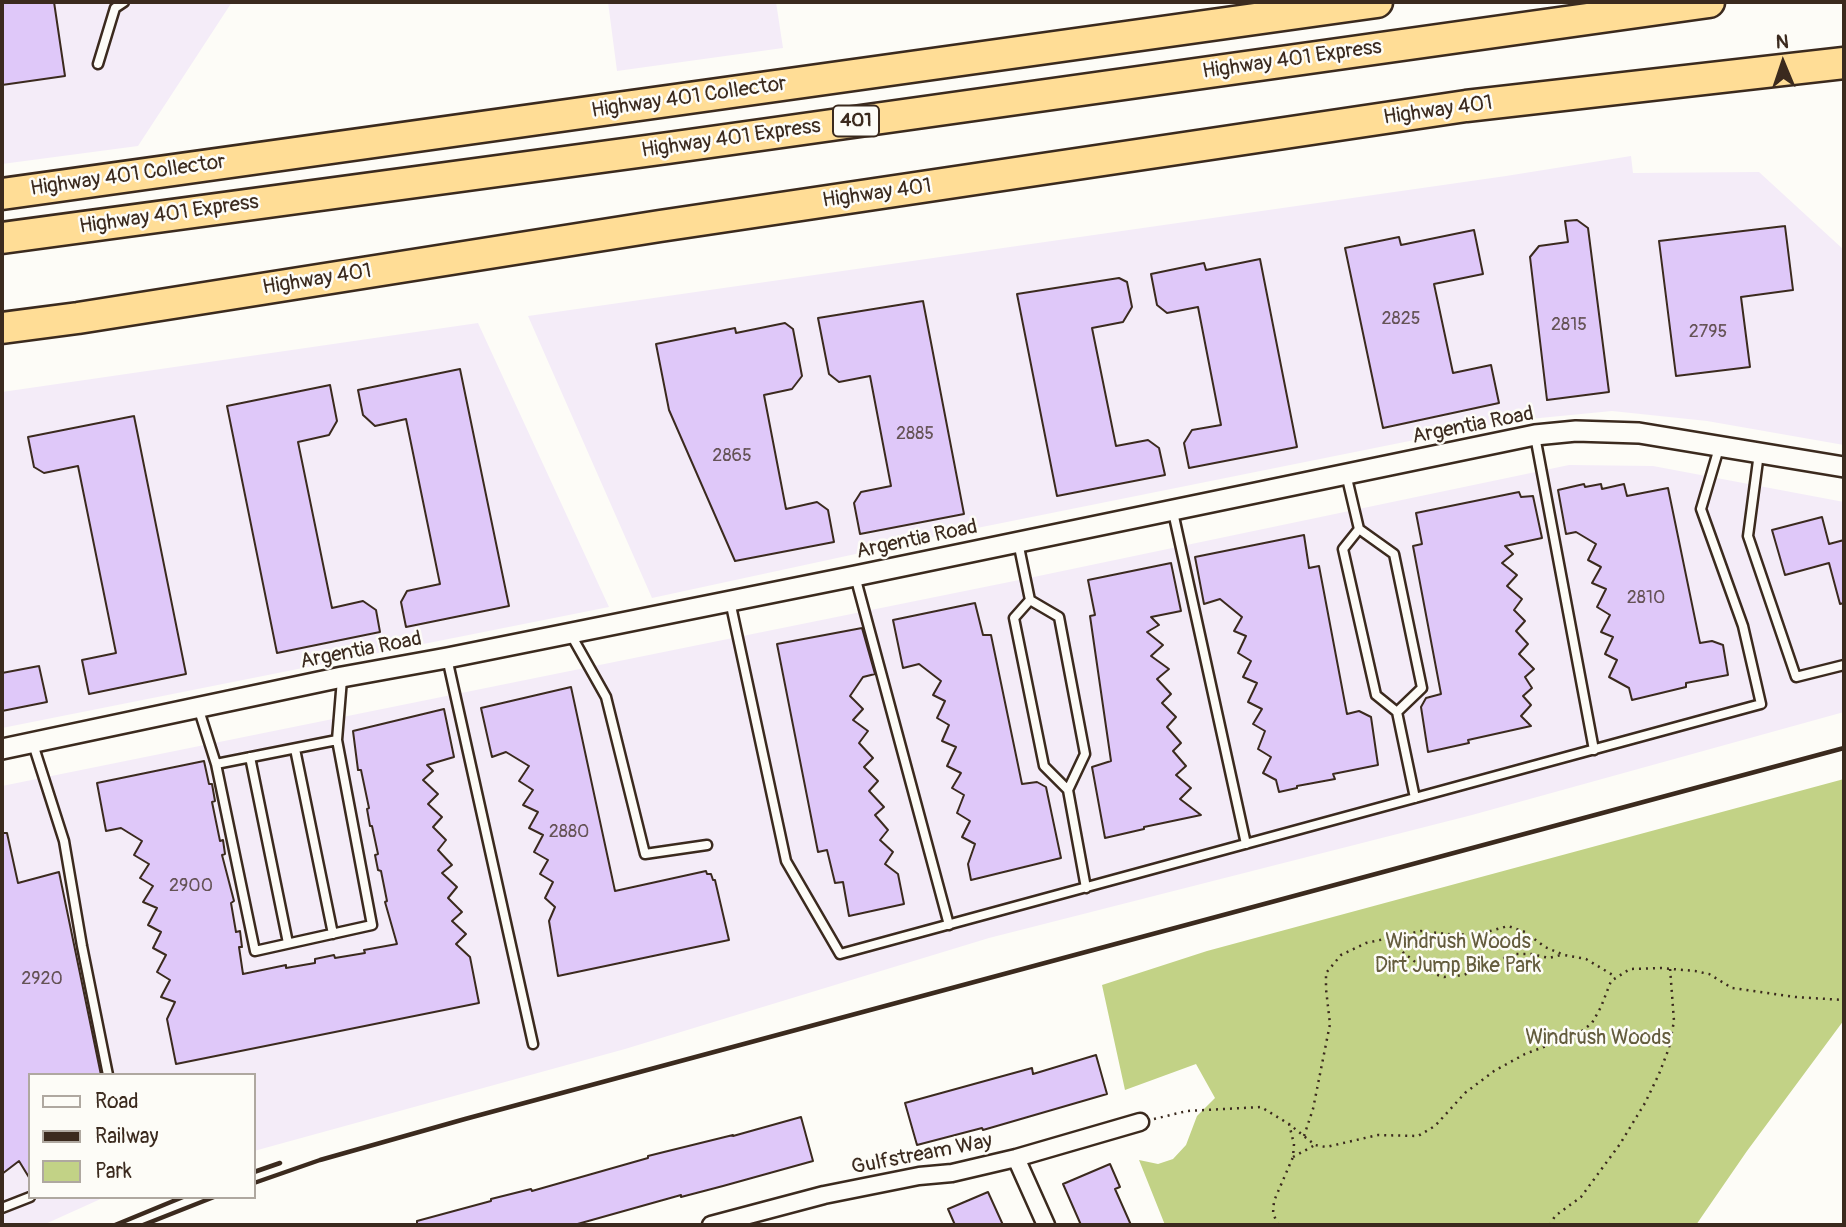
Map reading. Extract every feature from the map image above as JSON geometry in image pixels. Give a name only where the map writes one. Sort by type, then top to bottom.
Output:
[{"type":"highway","name":"Highway 401 Collector","points":[[2,194],[1377,2]]},
{"type":"highway","name":"Highway 401 Express","points":[[2,238],[655,150],[1709,2]]},
{"type":"highway","points":[[1755,72],[1844,48]]},
{"type":"highway","points":[[1755,72],[1844,63]]},
{"type":"highway","name":"Highway 401","points":[[2,328],[1466,106],[1755,72]]},
{"type":"street","name":"Argentia Road","points":[[2,749],[342,677],[855,576],[1535,436],[1576,431],[1639,433],[1844,467]]},
{"type":"street","name":"Gulfstream Way","points":[[711,1225],[757,1219],[824,1195],[919,1176],[952,1173],[1016,1158],[1140,1122]]},
{"type":"street","points":[[1016,1158],[1046,1225]]},
{"type":"lane","points":[[98,64],[115,8],[124,2]]},
{"type":"lane","points":[[1535,436],[1594,750]]},
{"type":"lane","points":[[730,601],[786,861],[840,954],[1761,705],[1743,626],[1701,509],[1719,448]]},
{"type":"lane","points":[[1759,453],[1748,536],[1796,677],[1844,665]]},
{"type":"lane","points":[[1346,474],[1359,529],[1394,554],[1422,688],[1397,712]]},
{"type":"lane","points":[[1173,510],[1245,844]]},
{"type":"lane","points":[[1359,529],[1343,549],[1376,695],[1397,712],[1415,798]]},
{"type":"lane","points":[[1018,542],[1030,600],[1059,617],[1085,754],[1068,790]]},
{"type":"lane","points":[[855,576],[948,925]]},
{"type":"lane","points":[[1030,600],[1014,618],[1044,766],[1068,790],[1086,888]]},
{"type":"lane","points":[[570,632],[606,697],[645,854],[707,845]]},
{"type":"lane","points":[[447,658],[533,1044]]},
{"type":"lane","points":[[198,707],[216,764],[255,951],[372,925],[337,740],[342,677]]},
{"type":"lane","points":[[216,764],[337,740]]},
{"type":"lane","points":[[33,743],[64,841],[108,1073]]},
{"type":"lane","points":[[295,748],[333,933]]},
{"type":"lane","points":[[250,757],[288,943]]},
{"type":"lane","points":[[2,1208],[28,1198]]},
{"type":"path","points":[[1303,1137],[1313,1109],[1330,1024],[1326,973],[1341,955],[1366,943],[1421,931],[1457,935],[1483,933],[1508,926],[1525,932],[1545,947],[1564,955],[1586,959],[1616,977]]},
{"type":"path","points":[[1386,939],[1427,972],[1444,977],[1464,975],[1513,954],[1549,958],[1564,955]]},
{"type":"path","points":[[1550,1225],[1555,1216],[1581,1197],[1620,1144],[1659,1074],[1669,1048],[1674,1021],[1670,968]]},
{"type":"path","points":[[1140,1122],[1187,1111],[1261,1107],[1289,1124],[1315,1145],[1326,1147],[1378,1135],[1418,1136],[1435,1126],[1465,1093],[1494,1071],[1525,1054],[1578,1034],[1591,1023],[1601,1007],[1611,981],[1630,969],[1670,968],[1709,974],[1732,988],[1795,997],[1844,1000]]},
{"type":"path","points":[[1278,1225],[1273,1213],[1274,1201],[1293,1157],[1294,1144],[1289,1124]]},
{"type":"path","points":[[1293,1157],[1315,1145]]},
{"type":"shaded area","points":[[2,2],[232,2],[138,146],[2,164]]},
{"type":"shaded area","points":[[608,2],[776,2],[783,48],[617,71]]},
{"type":"shaded area","points":[[1631,156],[1633,173],[1759,172],[1844,250],[1844,445],[1707,421],[1612,411],[1509,421],[962,531],[652,598],[528,316],[1506,176]]},
{"type":"shaded area","points":[[478,323],[609,607],[2,728],[2,392]]},
{"type":"shaded area","points":[[1569,465],[1653,466],[1844,502],[1844,712],[1472,815],[989,938],[625,1049],[256,1150],[256,1073],[28,1073],[28,1199],[101,1199],[43,1225],[2,1225],[2,786],[1029,578]]},
{"type":"green space","name":"Windrush Woods","points":[[1844,779],[1844,1020],[1696,1225],[1165,1225],[1139,1160],[1158,1164],[1173,1159],[1186,1145],[1197,1116],[1215,1098],[1196,1064],[1125,1090],[1102,985],[1207,951]]},
{"type":"building","points":[[2,2],[54,2],[65,76],[2,85]]},
{"type":"building","points":[[1577,220],[1588,228],[1609,392],[1547,400],[1530,257],[1539,246],[1568,242],[1565,221]]},
{"type":"building","points":[[1785,226],[1793,290],[1741,297],[1750,367],[1676,376],[1659,241]]},
{"type":"building","points":[[1474,230],[1483,274],[1434,284],[1453,373],[1491,365],[1499,403],[1383,428],[1345,248],[1399,237],[1401,245]]},
{"type":"building","points":[[1260,259],[1297,447],[1189,468],[1184,443],[1192,430],[1221,425],[1198,307],[1167,313],[1157,305],[1151,274],[1204,263],[1206,270]]},
{"type":"building","points":[[1119,278],[1127,282],[1132,307],[1123,322],[1092,328],[1116,446],[1148,440],[1159,448],[1165,475],[1057,496],[1017,294]]},
{"type":"building","points":[[923,301],[964,514],[860,534],[854,503],[861,492],[891,486],[870,376],[839,382],[829,374],[818,318]]},
{"type":"building","points":[[785,323],[793,329],[802,376],[792,389],[764,395],[786,509],[817,502],[828,510],[834,542],[735,561],[669,410],[656,344],[735,328],[736,333]]},
{"type":"building","points":[[460,369],[509,606],[406,627],[401,602],[407,591],[440,584],[406,419],[375,426],[363,415],[358,390]]},
{"type":"building","points":[[330,385],[337,421],[329,435],[298,442],[332,608],[363,601],[376,610],[380,632],[277,653],[227,406]]},
{"type":"building","points":[[134,416],[186,674],[89,694],[82,660],[116,653],[78,466],[44,473],[34,467],[28,437]]},
{"type":"building","points":[[1584,484],[1585,487],[1601,484],[1602,489],[1624,484],[1627,496],[1668,488],[1700,643],[1712,641],[1723,645],[1728,675],[1686,683],[1686,687],[1632,700],[1629,688],[1609,677],[1617,660],[1605,654],[1613,637],[1601,632],[1610,615],[1597,607],[1606,589],[1592,583],[1601,567],[1588,560],[1596,544],[1576,532],[1566,534],[1558,490]]},
{"type":"building","points":[[1519,492],[1521,497],[1533,496],[1542,538],[1505,546],[1513,554],[1502,563],[1517,575],[1507,586],[1522,599],[1514,610],[1525,621],[1516,631],[1528,644],[1519,654],[1534,669],[1525,677],[1532,688],[1523,696],[1531,705],[1521,716],[1531,726],[1428,752],[1421,707],[1426,698],[1441,694],[1413,546],[1422,544],[1416,513]]},
{"type":"building","points":[[1822,517],[1829,544],[1844,540],[1844,603],[1840,604],[1829,563],[1785,575],[1772,530]]},
{"type":"building","points":[[1304,535],[1309,568],[1319,566],[1347,714],[1359,711],[1371,717],[1378,765],[1333,774],[1335,779],[1279,792],[1276,780],[1263,773],[1271,757],[1258,749],[1265,731],[1253,724],[1262,709],[1248,702],[1257,683],[1243,677],[1251,661],[1238,653],[1246,636],[1234,631],[1242,617],[1220,599],[1204,604],[1195,557]]},
{"type":"building","points":[[1171,563],[1181,611],[1151,617],[1159,625],[1147,632],[1163,645],[1151,656],[1169,669],[1157,679],[1171,694],[1162,703],[1176,717],[1167,727],[1181,743],[1173,751],[1186,766],[1176,775],[1191,788],[1180,799],[1201,815],[1105,838],[1092,767],[1111,761],[1090,616],[1095,615],[1088,580]]},
{"type":"building","points":[[975,603],[983,635],[991,635],[1022,784],[1037,782],[1046,787],[1061,858],[971,880],[968,864],[975,844],[962,837],[970,821],[957,813],[964,795],[952,788],[961,773],[947,766],[956,747],[942,741],[949,725],[937,718],[945,701],[933,695],[941,681],[919,664],[903,668],[893,620]]},
{"type":"building","points":[[862,628],[875,674],[863,677],[850,696],[863,709],[853,720],[868,731],[859,743],[873,758],[864,767],[878,781],[869,791],[884,807],[875,815],[888,830],[880,840],[893,852],[885,864],[898,874],[904,904],[849,916],[843,882],[835,883],[827,850],[818,852],[777,644]]},
{"type":"building","points":[[39,666],[47,702],[2,711],[2,673]]},
{"type":"building","points":[[571,687],[615,891],[706,871],[715,880],[729,940],[558,976],[549,921],[555,907],[545,898],[553,882],[540,874],[548,860],[534,852],[543,835],[529,828],[538,812],[523,805],[533,790],[519,781],[529,766],[506,752],[492,757],[481,708]]},
{"type":"building","points":[[444,709],[454,757],[427,765],[433,771],[423,780],[438,794],[428,804],[442,817],[433,827],[446,840],[438,850],[452,865],[442,873],[457,887],[448,898],[462,912],[452,921],[466,934],[456,944],[470,957],[479,1003],[176,1064],[167,1019],[175,1002],[161,997],[170,980],[157,972],[166,955],[153,948],[161,932],[148,925],[157,908],[143,902],[153,886],[140,878],[149,864],[134,855],[142,841],[121,828],[106,831],[97,783],[204,761],[209,784],[212,784],[215,801],[212,802],[220,841],[223,840],[225,854],[222,855],[234,901],[231,903],[236,932],[240,931],[242,947],[239,947],[243,974],[286,965],[286,968],[315,963],[315,959],[334,955],[335,958],[365,953],[364,950],[397,944],[385,902],[387,901],[381,871],[378,870],[375,855],[378,854],[370,826],[361,770],[358,770],[353,731]]},
{"type":"building","points":[[2,833],[7,833],[18,883],[59,872],[101,1073],[28,1073],[28,1176],[19,1161],[2,1174]]},
{"type":"building","points":[[1096,1055],[1107,1094],[983,1130],[982,1128],[917,1145],[905,1103],[1032,1068],[1033,1074]]},
{"type":"building","points":[[801,1117],[813,1161],[574,1225],[417,1225],[417,1221],[491,1199],[531,1189],[532,1191],[648,1156]]},
{"type":"building","points":[[1110,1164],[1120,1187],[1115,1189],[1131,1225],[1081,1225],[1063,1184]]},
{"type":"building","points":[[988,1192],[1003,1225],[955,1225],[948,1209]]},
{"type":"railway","points":[[256,1182],[320,1160],[465,1119],[1844,748]]},
{"type":"railway","points":[[256,1171],[280,1163]]},
{"type":"railway","points":[[115,1225],[178,1199]]},
{"type":"railway","points":[[143,1225],[209,1199]]},
{"type":"park label","name":"Windrush Woods Dirt Jump Bike Park","points":[[1458,955]]}]
